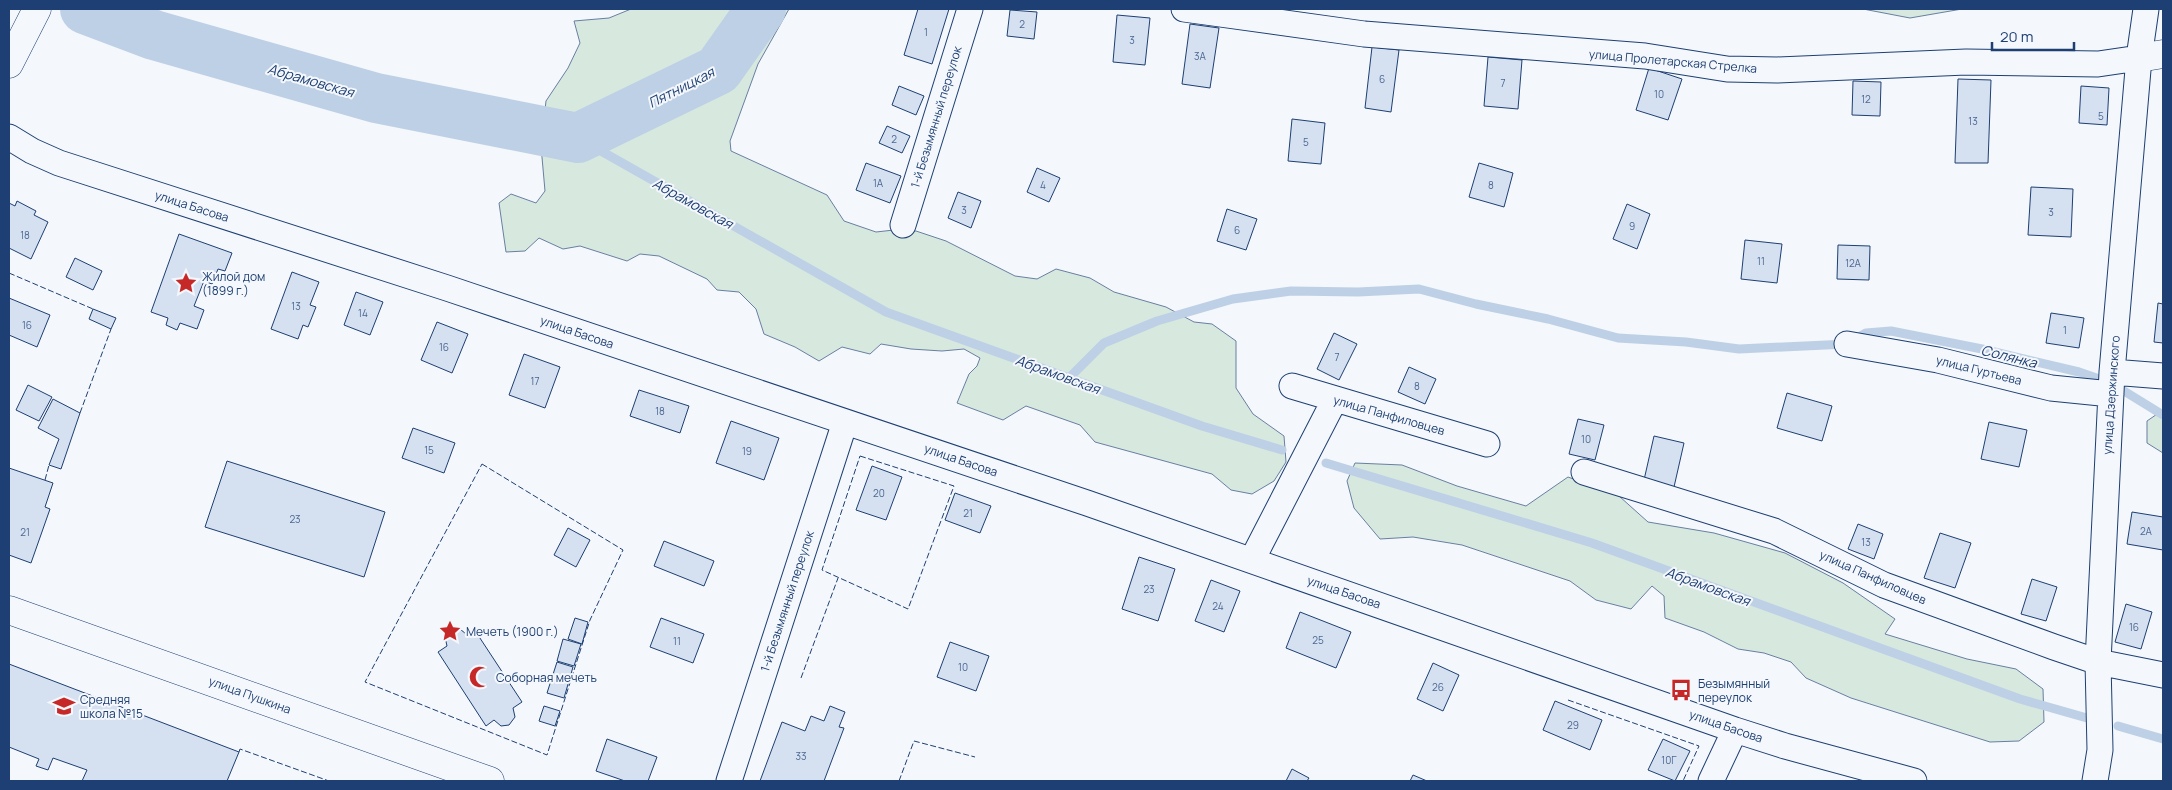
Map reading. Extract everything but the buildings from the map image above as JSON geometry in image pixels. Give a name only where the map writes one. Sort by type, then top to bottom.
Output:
[{"type":"street","points":[[9,64],[37,9]]},
{"type":"street","name":"1-й Безымянный переулок","points":[[903,225],[970,9]]},
{"type":"street","name":"улица Пролетарская Стрелка","points":[[1184,9],[1364,34],[1645,56],[1728,68],[1777,70],[1966,62],[2098,64],[2151,56]]},
{"type":"street","name":"улица Дзержинского","points":[[2094,781],[2100,750],[2098,662],[2111,383],[2151,56],[2146,9]]},
{"type":"street","name":"улица Басова","points":[[9,137],[32,151],[59,162],[447,288],[845,422],[1252,560],[1735,730],[1785,746],[1914,781]]},
{"type":"street","name":"улица Гуртьева","points":[[1847,344],[1938,360],[2052,388],[2163,376]]},
{"type":"street","name":"улица Панфиловцев","points":[[1292,386],[1487,444]]},
{"type":"street","points":[[1252,560],[1335,399]]},
{"type":"street","name":"1-й Безымянный переулок","points":[[729,781],[845,422]]},
{"type":"street","name":"улица Панфиловцев","points":[[1584,472],[1774,531],[1884,585],[2098,662],[2163,675]]},
{"type":"street","name":"улица Пушкина","points":[[9,610],[490,781]]},
{"type":"street","points":[[1710,781],[1735,730]]},
{"type":"shaded area","points":[[631,9],[789,9],[758,64],[730,141],[731,151],[827,195],[844,221],[876,232],[894,230],[916,231],[946,241],[1015,276],[1037,279],[1056,269],[1090,278],[1114,292],[1166,307],[1194,322],[1212,324],[1236,341],[1236,388],[1253,414],[1284,436],[1286,462],[1274,481],[1252,494],[1231,490],[1212,474],[1095,442],[1080,425],[1026,406],[1003,420],[957,403],[969,374],[977,366],[980,358],[964,349],[942,351],[911,349],[881,344],[870,354],[842,347],[819,361],[795,347],[764,334],[756,309],[739,292],[717,290],[707,279],[659,256],[640,254],[627,261],[580,246],[563,249],[539,238],[525,251],[506,252],[499,203],[511,194],[536,203],[545,191],[541,146],[546,101],[568,68],[580,43],[574,21],[609,18]]},
{"type":"shaded area","points":[[1863,9],[1962,9],[1910,18]]},
{"type":"shaded area","points":[[2163,410],[2163,453],[2147,443],[2147,421]]},
{"type":"shaded area","points":[[1355,463],[1402,465],[1457,486],[1526,506],[1568,477],[1619,496],[1648,522],[1714,533],[1785,553],[1843,583],[1895,619],[1885,634],[1967,659],[2016,669],[2043,689],[2044,722],[2019,741],[1990,742],[1851,698],[1806,678],[1791,662],[1764,653],[1738,649],[1704,632],[1665,618],[1664,596],[1652,586],[1631,609],[1596,600],[1570,581],[1462,545],[1413,537],[1380,539],[1354,508],[1347,481]]},
{"type":"waterway","name":"Абрамовская","points":[[85,9],[154,35],[376,98],[578,138],[718,70],[761,9]]},
{"type":"waterway","name":"Абрамовская","points":[[578,138],[886,312],[1202,426],[1282,450]]},
{"type":"waterway","name":"Солянка","points":[[1069,378],[1104,343],[1157,321],[1233,299],[1291,291],[1358,292],[1419,289],[1476,304],[1548,319],[1618,338],[1686,342],[1739,349],[1847,344],[1866,333],[1891,331],[1982,349],[2079,372],[2111,383],[2163,415]]},
{"type":"waterway","name":"Абрамовская","points":[[1326,463],[1592,543],[2020,699],[2087,718]]},
{"type":"waterway","name":"Абрамовская","points":[[2118,726],[2163,739]]},
{"type":"fence","points":[[9,273],[93,309]]},
{"type":"fence","points":[[80,413],[111,329]]},
{"type":"fence","points":[[860,456],[954,486],[908,609],[822,570],[860,456]]},
{"type":"fence","points":[[482,464],[623,550],[590,620],[547,755],[365,682],[482,464]]},
{"type":"fence","points":[[45,480],[49,465]]},
{"type":"fence","points":[[801,678],[838,578]]},
{"type":"fence","points":[[1568,700],[1699,746],[1683,781]]},
{"type":"fence","points":[[899,781],[914,741],[975,757]]},
{"type":"fence","points":[[239,752],[240,749],[329,781]]},
{"type":"place","name":"Жилой дом (1899 г.)","points":[[186,283]]},
{"type":"place","name":"Мечеть (1900 г.)","points":[[450,631]]},
{"type":"place","name":"Соборная мечеть","points":[[480,677]]},
{"type":"place","name":"Безымянный переулок","points":[[1681,690]]},
{"type":"place","name":"Средняя школа №15","points":[[64,706]]},
{"type":"water label","name":"Пятницкая","points":[[681,87]]}]
